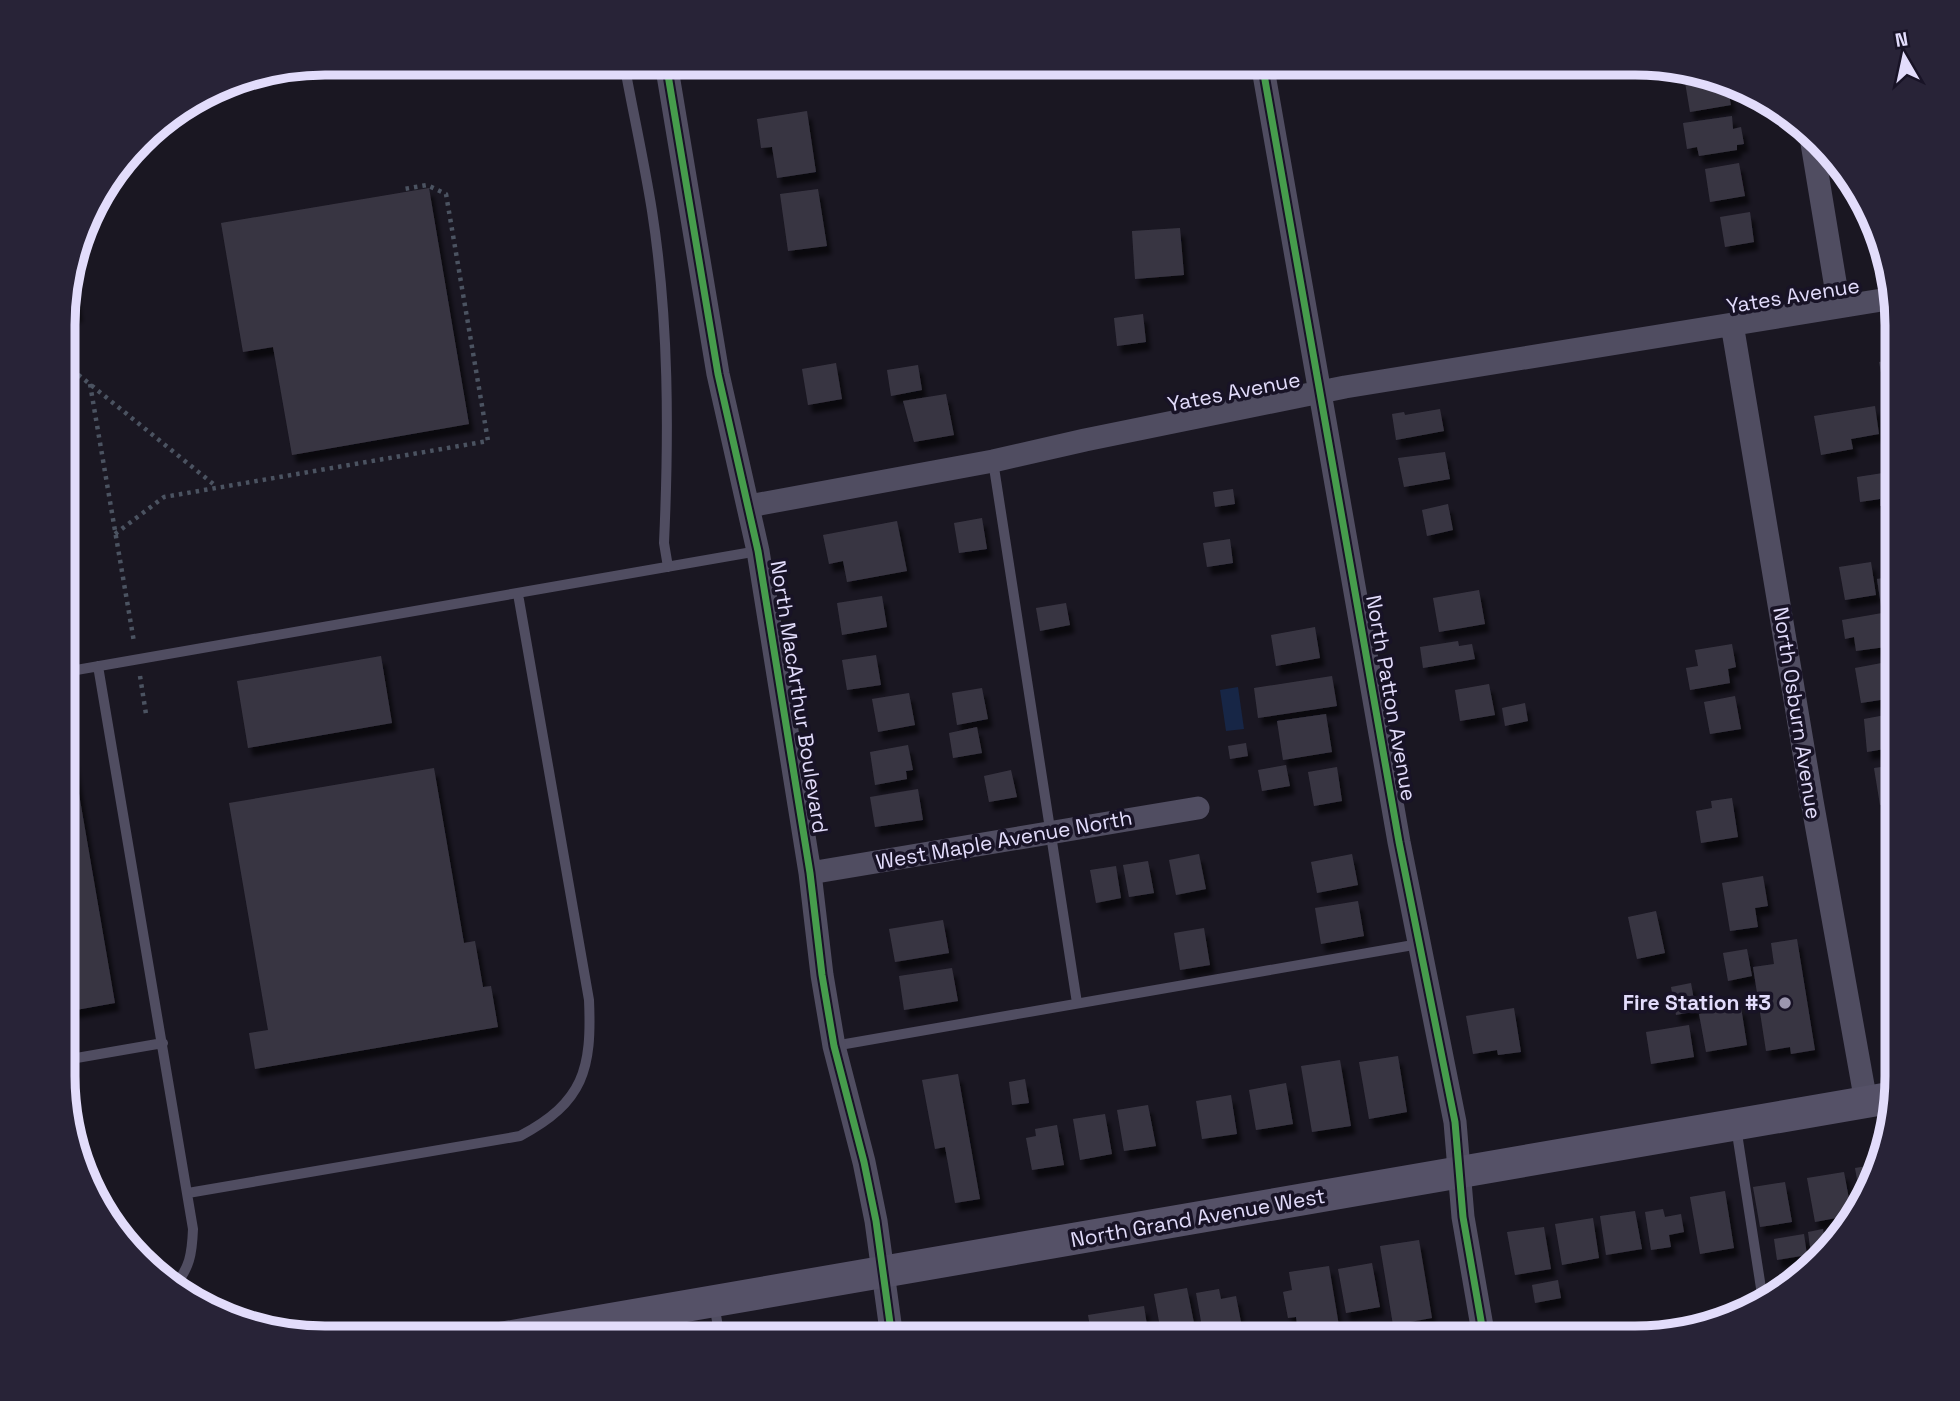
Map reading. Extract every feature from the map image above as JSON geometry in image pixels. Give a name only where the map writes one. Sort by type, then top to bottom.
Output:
[{"type":"main road","name":"North Grand Avenue West","points":[[569,1326],[1880,1100]]},
{"type":"street","name":"North MacArthur Boulevard","points":[[668,75],[718,374],[758,551],[810,873],[822,975],[834,1046],[864,1162],[890,1326]]},
{"type":"street","name":"North Patton Avenue","points":[[1264,75],[1419,944],[1455,1122],[1463,1217],[1482,1326]]},
{"type":"street","points":[[1813,151],[1839,306]]},
{"type":"street","name":"Yates Avenue","points":[[749,506],[993,461],[1319,393],[1883,300]]},
{"type":"street","name":"North Osburn Avenue","points":[[1732,324],[1812,801],[1880,1100]]},
{"type":"street","name":"West Maple Avenue North","points":[[810,873],[1198,808]]},
{"type":"lane","points":[[626,75],[652,211],[658,268],[665,352],[664,543],[668,567]]},
{"type":"lane","points":[[993,461],[1077,1003]]},
{"type":"lane","points":[[75,670],[758,551]]},
{"type":"lane","points":[[188,1193],[520,1136],[541,1125],[563,1108],[575,1090],[585,1068],[590,1036],[589,1000],[518,594]]},
{"type":"lane","points":[[99,666],[188,1193],[192,1254],[180,1279]]},
{"type":"lane","points":[[834,1046],[1419,944]]},
{"type":"lane","points":[[76,1058],[163,1043]]},
{"type":"lane","points":[[1735,1125],[1761,1291]]},
{"type":"lane","points":[[713,1301],[718,1326]]},
{"type":"path","points":[[115,534],[164,497],[488,441],[446,194],[427,185],[404,189]]},
{"type":"path","points":[[75,372],[218,487]]},
{"type":"path","points":[[75,378],[81,377]]},
{"type":"path","points":[[90,384],[135,646]]},
{"type":"path","points":[[140,675],[146,714]]},
{"type":"water","points":[[1238,687],[1244,729],[1226,731],[1220,690]]},
{"type":"building","points":[[1685,80],[1729,94],[1731,105],[1690,112]]},
{"type":"building","points":[[807,111],[816,172],[777,178],[772,147],[761,148],[757,119]]},
{"type":"building","points":[[1732,116],[1733,129],[1741,127],[1744,144],[1737,145],[1737,150],[1699,156],[1697,147],[1687,149],[1683,123]]},
{"type":"building","points":[[1739,163],[1745,196],[1710,202],[1705,169]]},
{"type":"building","points":[[429,188],[469,424],[292,455],[273,347],[243,352],[221,223]]},
{"type":"building","points":[[818,189],[827,246],[788,251],[780,194]]},
{"type":"building","points":[[1750,212],[1754,242],[1725,247],[1720,217]]},
{"type":"building","points":[[1180,228],[1184,275],[1135,279],[1132,231]]},
{"type":"building","points":[[1143,314],[1146,342],[1117,346],[1114,318]]},
{"type":"building","points":[[1884,361],[1884,389],[1879,362]]},
{"type":"building","points":[[836,363],[842,399],[808,405],[802,369]]},
{"type":"building","points":[[918,365],[922,390],[891,396],[887,370]]},
{"type":"building","points":[[946,394],[954,435],[914,442],[903,401]]},
{"type":"building","points":[[1875,406],[1879,434],[1851,439],[1853,449],[1821,455],[1814,416]]},
{"type":"building","points":[[1440,409],[1444,431],[1396,440],[1392,414],[1404,412],[1405,415]]},
{"type":"building","points":[[1445,452],[1450,479],[1404,487],[1398,458]]},
{"type":"building","points":[[1884,473],[1884,505],[1880,506],[1880,499],[1860,502],[1857,477]]},
{"type":"building","points":[[1233,489],[1235,504],[1215,507],[1213,492]]},
{"type":"building","points":[[1448,504],[1453,530],[1427,536],[1422,510]]},
{"type":"building","points":[[982,518],[987,549],[959,553],[954,523]]},
{"type":"building","points":[[897,521],[907,571],[847,582],[843,561],[829,564],[823,535]]},
{"type":"building","points":[[1230,539],[1233,563],[1207,567],[1203,543]]},
{"type":"building","points":[[1871,562],[1876,595],[1845,600],[1839,567]]},
{"type":"building","points":[[1884,578],[1884,605],[1881,606],[1877,579]]},
{"type":"building","points":[[1479,590],[1485,624],[1439,632],[1433,598]]},
{"type":"building","points":[[882,596],[887,627],[842,635],[837,603]]},
{"type":"building","points":[[1066,603],[1070,625],[1040,631],[1036,608]]},
{"type":"building","points":[[1884,613],[1884,647],[1856,651],[1854,637],[1845,639],[1842,620]]},
{"type":"building","points":[[1315,627],[1320,658],[1276,666],[1271,635]]},
{"type":"building","points":[[1458,641],[1459,646],[1472,644],[1475,659],[1423,668],[1420,647]]},
{"type":"building","points":[[1732,644],[1736,667],[1728,669],[1730,683],[1690,690],[1686,668],[1698,666],[1695,650]]},
{"type":"building","points":[[876,655],[881,685],[847,690],[842,660]]},
{"type":"building","points":[[381,656],[392,723],[248,748],[237,681]]},
{"type":"building","points":[[1884,662],[1885,699],[1861,703],[1855,668]]},
{"type":"building","points":[[1332,676],[1337,706],[1258,718],[1254,688]]},
{"type":"building","points":[[1489,684],[1495,715],[1460,721],[1455,690]]},
{"type":"building","points":[[982,688],[988,719],[957,725],[952,693]]},
{"type":"building","points":[[909,693],[915,725],[878,732],[872,699]]},
{"type":"building","points":[[1735,696],[1741,729],[1710,734],[1704,702]]},
{"type":"building","points":[[1525,703],[1528,721],[1505,726],[1502,708]]},
{"type":"building","points":[[1326,714],[1332,752],[1283,760],[1277,721]]},
{"type":"building","points":[[1885,715],[1885,749],[1867,752],[1864,719]]},
{"type":"building","points":[[977,727],[982,753],[953,758],[949,733]]},
{"type":"building","points":[[1246,743],[1248,756],[1230,759],[1228,746]]},
{"type":"building","points":[[908,745],[913,770],[906,771],[907,779],[875,785],[870,752]]},
{"type":"building","points":[[1286,765],[1290,786],[1262,791],[1258,770]]},
{"type":"building","points":[[1337,767],[1342,801],[1314,806],[1308,772]]},
{"type":"building","points":[[1885,767],[1885,804],[1880,805],[1874,768]]},
{"type":"building","points":[[434,768],[464,943],[475,941],[483,987],[491,986],[498,1027],[255,1069],[249,1033],[268,1030],[229,803]]},
{"type":"building","points":[[1011,770],[1017,797],[989,802],[984,776]]},
{"type":"building","points":[[76,774],[115,1003],[76,1010]]},
{"type":"building","points":[[918,789],[923,820],[875,827],[870,797]]},
{"type":"building","points":[[1732,798],[1738,837],[1701,843],[1696,811],[1712,808],[1711,801]]},
{"type":"building","points":[[1199,854],[1206,889],[1176,895],[1169,860]]},
{"type":"building","points":[[1352,854],[1358,885],[1317,893],[1311,862]]},
{"type":"building","points":[[1148,861],[1154,893],[1129,897],[1123,865]]},
{"type":"building","points":[[1116,866],[1121,898],[1096,903],[1090,870]]},
{"type":"building","points":[[1763,876],[1768,906],[1755,908],[1758,927],[1730,931],[1722,883]]},
{"type":"building","points":[[1358,901],[1364,936],[1321,944],[1315,908]]},
{"type":"building","points":[[1656,911],[1665,953],[1637,959],[1628,917]]},
{"type":"building","points":[[943,920],[949,953],[895,962],[889,929]]},
{"type":"building","points":[[1204,928],[1210,965],[1180,970],[1174,933]]},
{"type":"building","points":[[1797,939],[1815,1050],[1791,1054],[1790,1047],[1766,1051],[1753,967],[1774,964],[1771,943]]},
{"type":"building","points":[[1747,949],[1752,976],[1728,981],[1723,953]]},
{"type":"building","points":[[952,968],[958,1001],[904,1010],[899,976]]},
{"type":"building","points":[[1691,983],[1696,1011],[1676,1015],[1671,987]]},
{"type":"building","points":[[1741,1007],[1747,1045],[1706,1052],[1699,1014]]},
{"type":"building","points":[[1514,1008],[1521,1052],[1498,1055],[1497,1050],[1473,1054],[1466,1016]]},
{"type":"building","points":[[1689,1025],[1694,1057],[1651,1064],[1646,1032]]},
{"type":"building","points":[[1398,1056],[1407,1112],[1369,1119],[1359,1062]]},
{"type":"building","points":[[1340,1060],[1351,1126],[1312,1132],[1301,1066]]},
{"type":"building","points":[[958,1074],[980,1199],[955,1203],[945,1147],[935,1149],[922,1080]]},
{"type":"building","points":[[1025,1079],[1029,1103],[1012,1105],[1009,1082]]},
{"type":"building","points":[[1286,1083],[1293,1124],[1256,1130],[1249,1090]]},
{"type":"building","points":[[1231,1095],[1237,1134],[1202,1139],[1196,1101]]},
{"type":"building","points":[[1148,1105],[1156,1146],[1124,1151],[1117,1110]]},
{"type":"building","points":[[1105,1114],[1112,1154],[1080,1160],[1073,1119]]},
{"type":"building","points":[[1057,1125],[1064,1165],[1032,1170],[1026,1138],[1036,1136],[1035,1129]]},
{"type":"building","points":[[1868,1166],[1858,1187],[1855,1168]]},
{"type":"building","points":[[1844,1172],[1850,1203],[1841,1217],[1815,1222],[1807,1178]]},
{"type":"building","points":[[1785,1182],[1792,1222],[1760,1227],[1753,1187]]},
{"type":"building","points":[[1725,1191],[1734,1248],[1700,1254],[1690,1197]]},
{"type":"building","points":[[1663,1209],[1665,1217],[1681,1214],[1684,1232],[1669,1235],[1671,1247],[1651,1250],[1645,1212]]},
{"type":"building","points":[[1635,1211],[1642,1249],[1606,1255],[1600,1216]]},
{"type":"building","points":[[1593,1218],[1599,1258],[1562,1265],[1555,1224]]},
{"type":"building","points":[[1544,1227],[1551,1269],[1515,1275],[1507,1232]]},
{"type":"building","points":[[1823,1229],[1825,1239],[1811,1252],[1808,1232]]},
{"type":"building","points":[[1804,1234],[1807,1255],[1777,1260],[1774,1239]]},
{"type":"building","points":[[1419,1240],[1432,1318],[1393,1325],[1380,1246]]},
{"type":"building","points":[[1372,1263],[1380,1307],[1346,1313],[1338,1269]]},
{"type":"building","points":[[1329,1266],[1339,1326],[1297,1326],[1296,1317],[1288,1318],[1283,1292],[1292,1290],[1289,1272]]},
{"type":"building","points":[[1558,1280],[1561,1298],[1535,1303],[1532,1285]]},
{"type":"building","points":[[1187,1288],[1195,1326],[1160,1326],[1154,1294]]},
{"type":"building","points":[[1219,1289],[1221,1299],[1236,1296],[1242,1326],[1202,1326],[1196,1293]]},
{"type":"building","points":[[1144,1306],[1147,1326],[1090,1326],[1088,1315]]},
{"type":"cycle path","points":[[668,75],[718,374],[758,551],[810,873],[822,975],[834,1046],[864,1162],[876,1221],[890,1326]]},
{"type":"cycle path","points":[[1264,75],[1399,842],[1455,1122],[1463,1217],[1482,1326]]},
{"type":"place","name":"Fire Station #3","points":[[1785,1003]]}]
